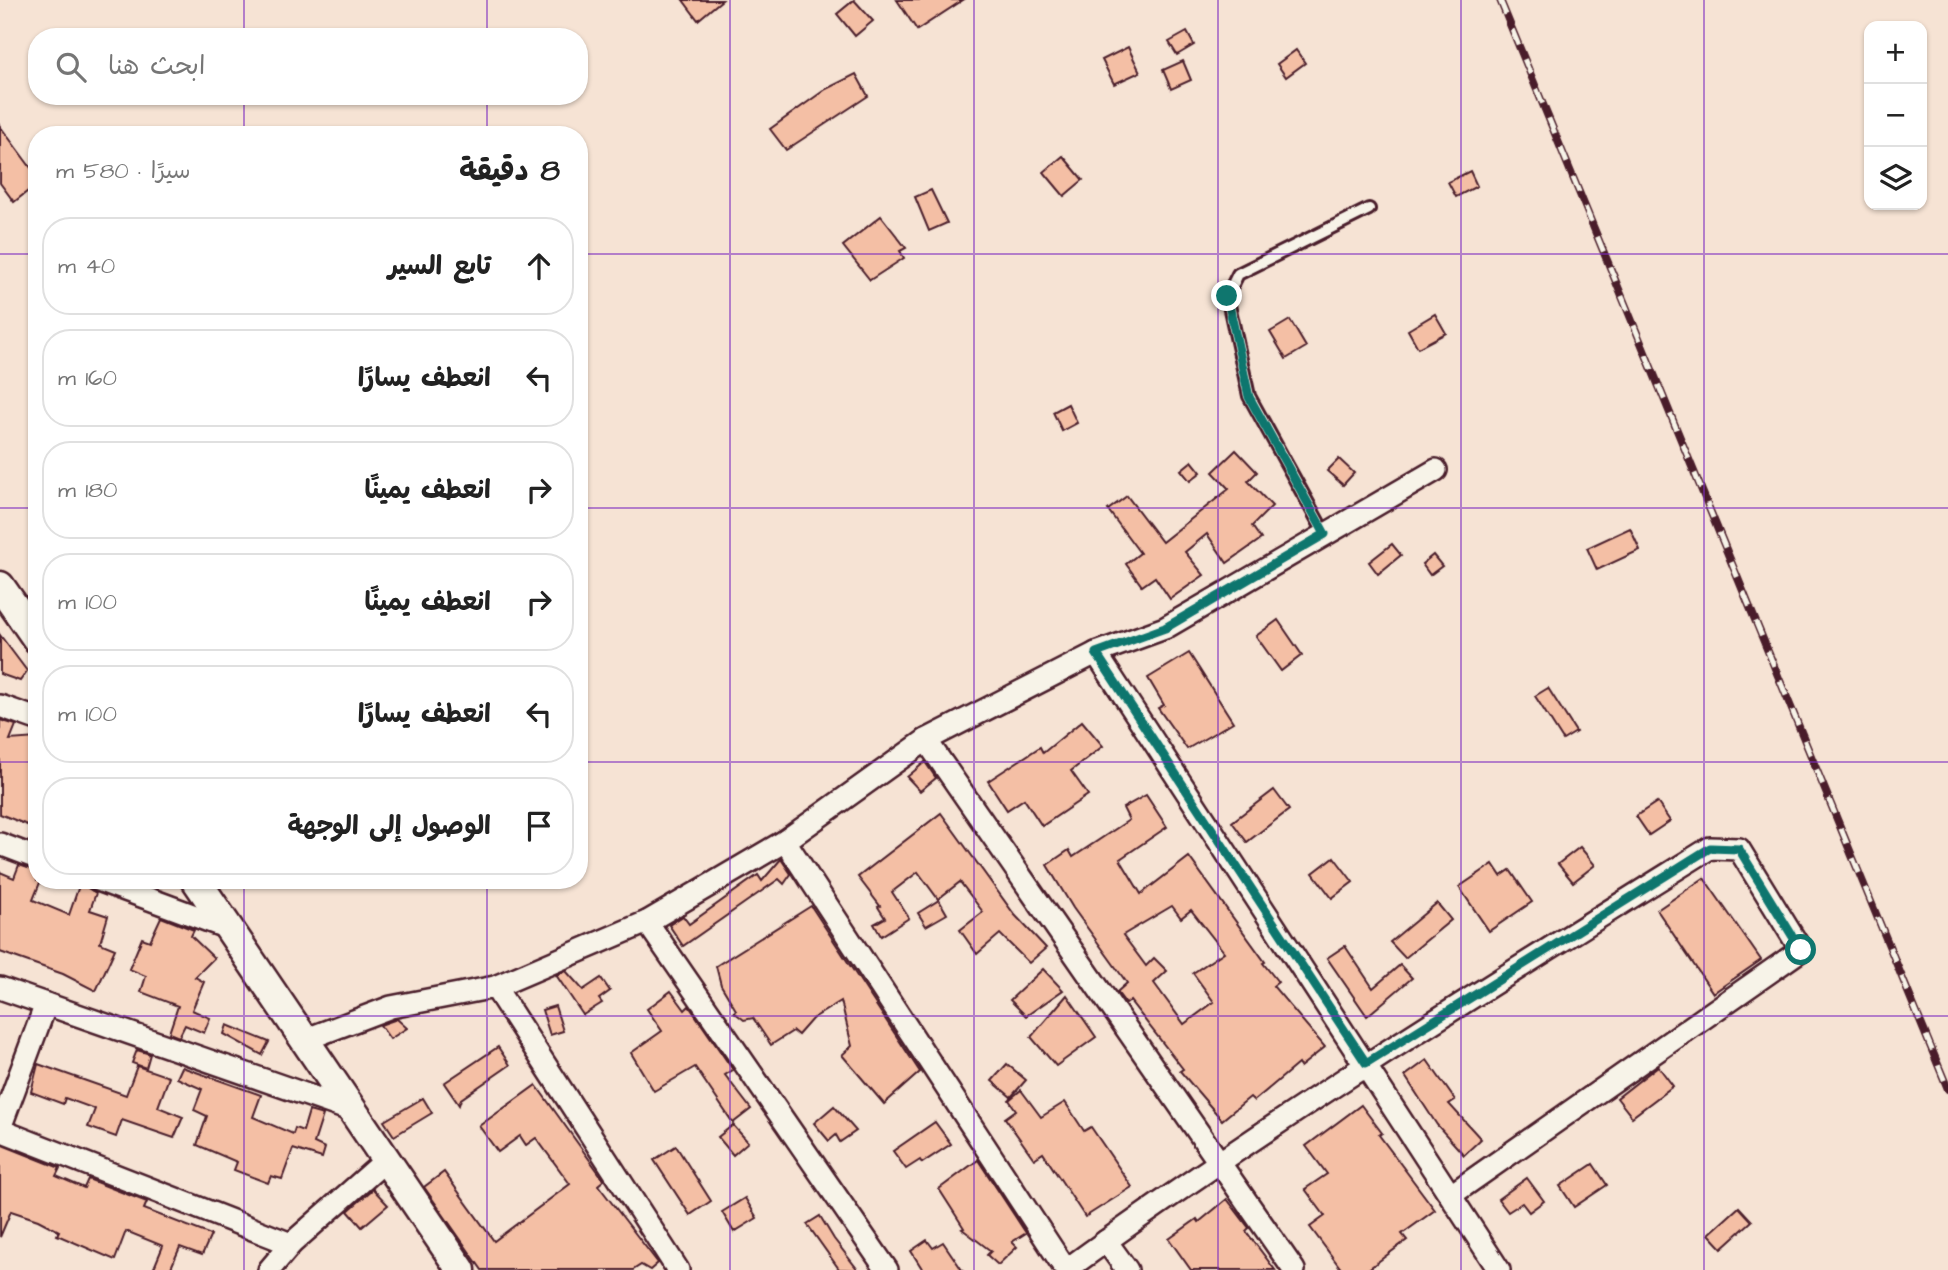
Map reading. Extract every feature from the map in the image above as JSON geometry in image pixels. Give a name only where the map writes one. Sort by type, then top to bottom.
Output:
[{"type":"main road","points":[[0,586],[28,626]]},
{"type":"main road","points":[[201,889],[461,1270]]},
{"type":"street","points":[[304,1040],[391,1007],[495,987],[647,922],[785,841],[926,740],[1096,653],[1165,628],[1436,470]]},
{"type":"street","points":[[1096,653],[1499,1270]]},
{"type":"street","points":[[0,706],[28,716]]},
{"type":"street","points":[[926,740],[1294,1270]]},
{"type":"street","points":[[785,841],[1066,1270],[1220,1161],[1366,1063],[1710,848],[1739,849],[1801,950],[1451,1195]]},
{"type":"street","points":[[0,844],[28,855]]},
{"type":"street","points":[[122,889],[225,927]]},
{"type":"street","points":[[647,922],[887,1270]]},
{"type":"street","points":[[495,987],[678,1270]]},
{"type":"street","points":[[0,988],[353,1111]]},
{"type":"street","points":[[46,1004],[0,1129],[291,1244]]},
{"type":"street","points":[[269,1270],[291,1244],[386,1160]]},
{"type":"street","points":[[1106,1241],[1127,1270]]},
{"type":"lane","points":[[1325,534],[1249,397],[1227,296],[1238,274],[1368,209]]},
{"type":"building","points":[[683,0],[722,0],[698,20]]},
{"type":"building","points":[[854,0],[873,21],[855,36],[837,14]]},
{"type":"building","points":[[897,0],[963,0],[917,30]]},
{"type":"building","points":[[1187,32],[1194,45],[1177,55],[1169,42]]},
{"type":"building","points":[[1128,47],[1140,72],[1114,84],[1102,60]]},
{"type":"building","points":[[1296,50],[1305,63],[1286,77],[1277,64]]},
{"type":"building","points":[[1183,61],[1191,80],[1171,89],[1163,70]]},
{"type":"building","points":[[856,74],[868,96],[786,150],[770,129],[826,89]]},
{"type":"building","points":[[0,126],[28,164],[28,191],[14,202],[0,183]]},
{"type":"building","points":[[1063,156],[1083,180],[1064,196],[1044,172]]},
{"type":"building","points":[[1470,171],[1477,186],[1456,197],[1448,182]]},
{"type":"building","points":[[931,190],[947,223],[929,231],[915,197]]},
{"type":"building","points":[[881,216],[906,248],[900,251],[904,258],[870,280],[843,246]]},
{"type":"building","points":[[1435,314],[1446,333],[1418,348],[1408,330]]},
{"type":"building","points":[[1290,320],[1306,347],[1286,359],[1270,332]]},
{"type":"building","points":[[1068,404],[1077,423],[1062,431],[1053,412]]},
{"type":"building","points":[[1236,450],[1257,472],[1248,481],[1272,506],[1252,526],[1261,539],[1227,563],[1207,534],[1185,552],[1204,575],[1170,599],[1155,577],[1142,586],[1126,564],[1140,553],[1108,510],[1127,496],[1162,542],[1229,489],[1213,472]]},
{"type":"building","points":[[1339,459],[1354,473],[1343,485],[1327,471]]},
{"type":"building","points":[[1192,461],[1201,472],[1190,481],[1181,470]]},
{"type":"building","points":[[1630,528],[1640,550],[1597,570],[1587,548]]},
{"type":"building","points":[[1392,544],[1401,555],[1378,574],[1369,562]]},
{"type":"building","points":[[1433,555],[1442,566],[1430,575],[1422,564]]},
{"type":"building","points":[[1278,620],[1302,655],[1281,671],[1256,636]]},
{"type":"building","points":[[0,635],[27,671],[20,681],[0,674]]},
{"type":"building","points":[[1189,653],[1233,722],[1187,749],[1158,708],[1164,705],[1148,678]]},
{"type":"building","points":[[1548,688],[1576,732],[1563,740],[1535,696]]},
{"type":"building","points":[[0,720],[16,725],[10,740],[28,739],[28,825],[0,814]]},
{"type":"building","points":[[1082,721],[1103,746],[1071,771],[1088,795],[1042,826],[1024,799],[1007,810],[988,781],[1040,747],[1043,753]]},
{"type":"building","points":[[925,762],[936,778],[920,791],[907,777]]},
{"type":"building","points":[[1274,790],[1289,810],[1247,842],[1232,822]]},
{"type":"building","points":[[1146,795],[1167,827],[1120,859],[1141,894],[1189,857],[1265,962],[1263,963],[1278,982],[1273,986],[1325,1047],[1300,1067],[1298,1064],[1254,1101],[1250,1097],[1222,1120],[1180,1071],[1183,1069],[1130,1001],[1126,1004],[1117,992],[1127,983],[1073,908],[1047,865],[1069,850],[1073,857],[1129,820],[1123,808]],"holes":[[[1172,906],[1181,918],[1191,910],[1224,952],[1193,973],[1214,1002],[1184,1024],[1154,983],[1167,971],[1154,958],[1146,966],[1123,935]]]},
{"type":"building","points":[[1657,802],[1670,821],[1649,835],[1636,816]]},
{"type":"building","points":[[941,813],[1014,914],[1046,948],[1029,963],[1000,934],[977,954],[960,930],[983,912],[960,882],[938,899],[918,872],[892,892],[909,918],[881,936],[874,924],[885,918],[878,907],[880,906],[858,877]]},
{"type":"building","points":[[1580,847],[1595,865],[1573,882],[1558,864]]},
{"type":"building","points":[[1334,857],[1353,882],[1332,898],[1313,873]]},
{"type":"building","points":[[781,859],[791,874],[784,884],[779,879],[683,946],[669,925],[683,916],[689,924],[758,875],[762,881]]},
{"type":"building","points":[[1493,864],[1501,876],[1510,870],[1532,902],[1489,931],[1459,887]]},
{"type":"building","points":[[19,865],[28,868],[28,889],[37,889],[33,900],[69,915],[78,889],[90,889],[96,893],[90,910],[108,916],[100,943],[115,949],[96,991],[63,974],[0,952],[0,872],[14,878]]},
{"type":"building","points":[[1704,878],[1761,960],[1713,993],[1657,910]]},
{"type":"building","points":[[939,900],[947,914],[926,926],[918,913]]},
{"type":"building","points":[[1437,903],[1451,920],[1405,958],[1390,942]]},
{"type":"building","points":[[811,906],[920,1072],[884,1104],[842,1055],[852,1046],[841,1001],[812,1019],[798,1035],[793,1031],[771,1045],[753,1018],[744,1020],[734,1012],[736,1010],[721,985],[716,966]]},
{"type":"building","points":[[161,917],[194,930],[191,936],[214,958],[195,977],[204,982],[192,1010],[210,1018],[204,1033],[185,1025],[179,1037],[169,1033],[178,1006],[141,992],[146,976],[129,969],[142,938],[150,941]]},
{"type":"building","points":[[1345,946],[1373,988],[1400,965],[1412,978],[1367,1016],[1327,958]]},
{"type":"building","points":[[1043,969],[1063,990],[1026,1016],[1010,1000]]},
{"type":"building","points":[[566,971],[583,990],[601,978],[610,991],[599,999],[602,1003],[583,1015],[556,975]]},
{"type":"building","points":[[671,991],[685,1010],[689,1006],[733,1070],[725,1075],[751,1109],[733,1123],[695,1067],[654,1091],[631,1053],[662,1031],[647,1009]]},
{"type":"building","points":[[1067,995],[1096,1037],[1056,1066],[1031,1037]]},
{"type":"building","points":[[555,1006],[563,1031],[550,1035],[542,1010]]},
{"type":"building","points":[[397,1019],[407,1028],[390,1039],[380,1025]]},
{"type":"building","points":[[227,1025],[269,1042],[262,1055],[224,1034]]},
{"type":"building","points":[[498,1047],[510,1065],[461,1099],[459,1105],[444,1083]]},
{"type":"building","points":[[137,1050],[150,1054],[146,1068],[132,1063]]},
{"type":"building","points":[[1427,1060],[1455,1100],[1449,1104],[1481,1139],[1464,1155],[1437,1125],[1405,1076]]},
{"type":"building","points":[[38,1064],[126,1095],[137,1066],[169,1077],[158,1107],[183,1117],[174,1138],[122,1120],[116,1137],[88,1127],[95,1109],[65,1098],[63,1104],[31,1092]]},
{"type":"building","points":[[1007,1064],[1026,1080],[1011,1097],[992,1081]]},
{"type":"building","points":[[1658,1066],[1673,1086],[1632,1117],[1617,1098]]},
{"type":"building","points":[[182,1067],[261,1095],[253,1117],[293,1134],[295,1128],[303,1131],[309,1111],[323,1115],[314,1143],[325,1148],[322,1158],[293,1149],[282,1179],[271,1176],[268,1183],[234,1170],[237,1162],[197,1145],[207,1116],[194,1110],[202,1089],[177,1078]]},
{"type":"building","points":[[536,1085],[604,1180],[598,1185],[658,1263],[650,1270],[641,1265],[633,1270],[482,1270],[424,1187],[444,1172],[494,1241],[570,1184],[536,1138],[526,1145],[520,1136],[498,1152],[479,1126]]},
{"type":"building","points":[[1021,1090],[1041,1117],[1065,1102],[1084,1131],[1091,1127],[1132,1187],[1085,1217],[1043,1153],[1034,1159],[1005,1118],[1016,1110],[1009,1100]]},
{"type":"building","points":[[423,1098],[432,1113],[394,1136],[384,1121]]},
{"type":"building","points":[[1361,1105],[1382,1133],[1379,1135],[1435,1210],[1402,1234],[1407,1240],[1367,1270],[1342,1270],[1310,1227],[1325,1216],[1305,1189],[1327,1174],[1306,1146]]},
{"type":"building","points":[[834,1106],[856,1131],[840,1142],[836,1135],[829,1141],[814,1123]]},
{"type":"building","points":[[935,1122],[951,1144],[922,1163],[920,1160],[906,1169],[893,1151]]},
{"type":"building","points":[[733,1125],[748,1142],[733,1155],[718,1137]]},
{"type":"building","points":[[0,1144],[60,1168],[56,1176],[84,1188],[88,1179],[147,1202],[144,1209],[211,1235],[202,1255],[180,1247],[170,1270],[153,1270],[163,1246],[126,1231],[115,1260],[57,1235],[59,1231],[38,1220],[11,1211],[0,1237]]},
{"type":"building","points":[[676,1146],[711,1201],[690,1215],[654,1160]]},
{"type":"building","points":[[978,1160],[1026,1233],[1012,1242],[1017,1247],[998,1265],[987,1255],[991,1251],[962,1229],[964,1228],[939,1189]]},
{"type":"building","points":[[1593,1164],[1607,1185],[1574,1207],[1560,1186]]},
{"type":"building","points":[[1527,1178],[1544,1201],[1529,1212],[1522,1203],[1508,1212],[1498,1199]]},
{"type":"building","points":[[373,1189],[388,1205],[362,1227],[348,1211]]},
{"type":"building","points":[[745,1198],[757,1218],[734,1232],[722,1212]]},
{"type":"building","points":[[1227,1199],[1249,1228],[1246,1231],[1275,1270],[1191,1270],[1169,1239],[1197,1219],[1199,1222]]},
{"type":"building","points":[[1739,1207],[1752,1221],[1722,1248],[1709,1234]]},
{"type":"building","points":[[820,1216],[858,1270],[839,1269],[807,1224]]},
{"type":"building","points":[[927,1240],[933,1248],[943,1242],[962,1270],[923,1270],[911,1251]]},
{"type":"railway","points":[[1500,0],[1948,1089]]},
{"type":"route","points":[[1227,296],[1249,397],[1325,534],[1165,628],[1096,653],[1366,1063],[1710,848],[1739,849],[1801,950]]}]
